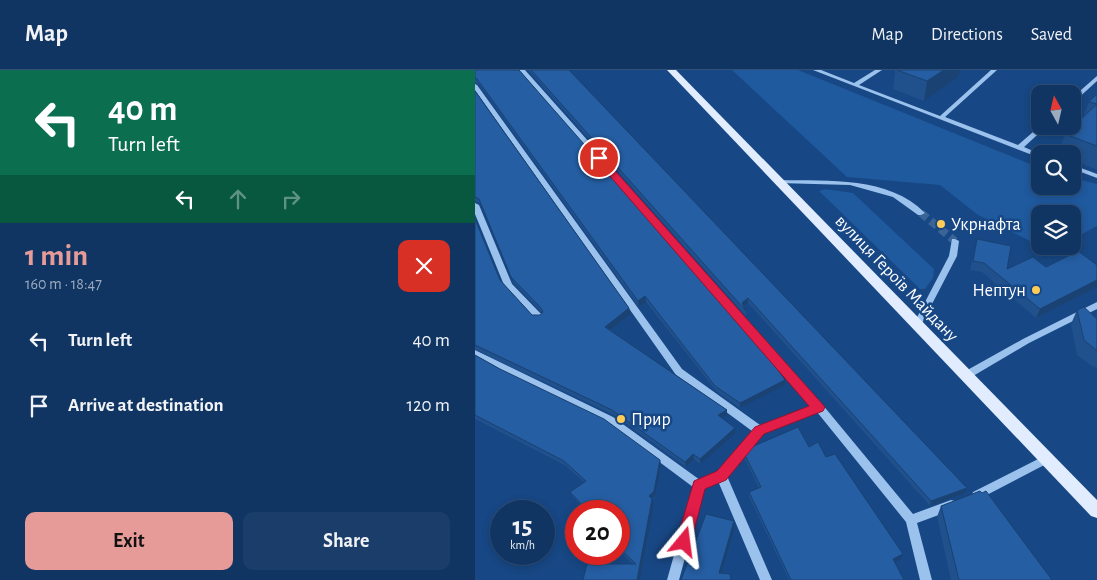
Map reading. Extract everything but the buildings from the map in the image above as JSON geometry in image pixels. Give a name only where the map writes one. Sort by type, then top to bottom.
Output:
[{"type":"main road","name":"вулиця Героїв Майдану","points":[[671,70],[1097,511]]},
{"type":"lane","points":[[522,70],[819,407],[911,520],[926,580]]},
{"type":"lane","points":[[816,70],[1031,153]]},
{"type":"lane","points":[[856,84],[879,70]]},
{"type":"lane","points":[[941,118],[994,70]]},
{"type":"lane","points":[[1081,93],[1097,78]]},
{"type":"lane","points":[[475,86],[679,372],[759,430]]},
{"type":"lane","points":[[1019,148],[1034,135]]},
{"type":"lane","points":[[1081,170],[1097,176]]},
{"type":"lane","points":[[780,182],[850,184],[896,195],[921,214]]},
{"type":"lane","points":[[475,205],[508,286],[539,317]]},
{"type":"lane","points":[[917,325],[953,256],[955,242]]},
{"type":"lane","points":[[965,376],[1026,341],[1097,305]]},
{"type":"lane","points":[[475,353],[610,420],[699,485]]},
{"type":"lane","points":[[699,485],[721,475],[759,430],[819,407]]},
{"type":"lane","points":[[911,520],[987,492],[1047,459]]},
{"type":"lane","points":[[721,475],[766,580]]},
{"type":"lane","points":[[673,580],[699,485]]},
{"type":"shaded area","points":[[732,70],[798,70],[1031,164],[1031,195],[1081,195],[1081,180],[1097,184],[1097,226],[1081,235],[1081,205],[1031,205],[1031,242],[978,215],[940,185],[847,177]]},
{"type":"shaded area","points":[[825,189],[853,193],[934,269],[933,278],[925,289],[920,289],[819,191]]},
{"type":"tunnel","points":[[921,213],[955,241]]},
{"type":"place","name":"Укрнафта","points":[[941,224]]},
{"type":"place","name":"Нептун","points":[[1036,290]]},
{"type":"place","name":"Прир","points":[[621,419]]},
{"type":"route","points":[[599,158],[819,407],[759,430],[721,475],[699,485],[684,542]]}]
